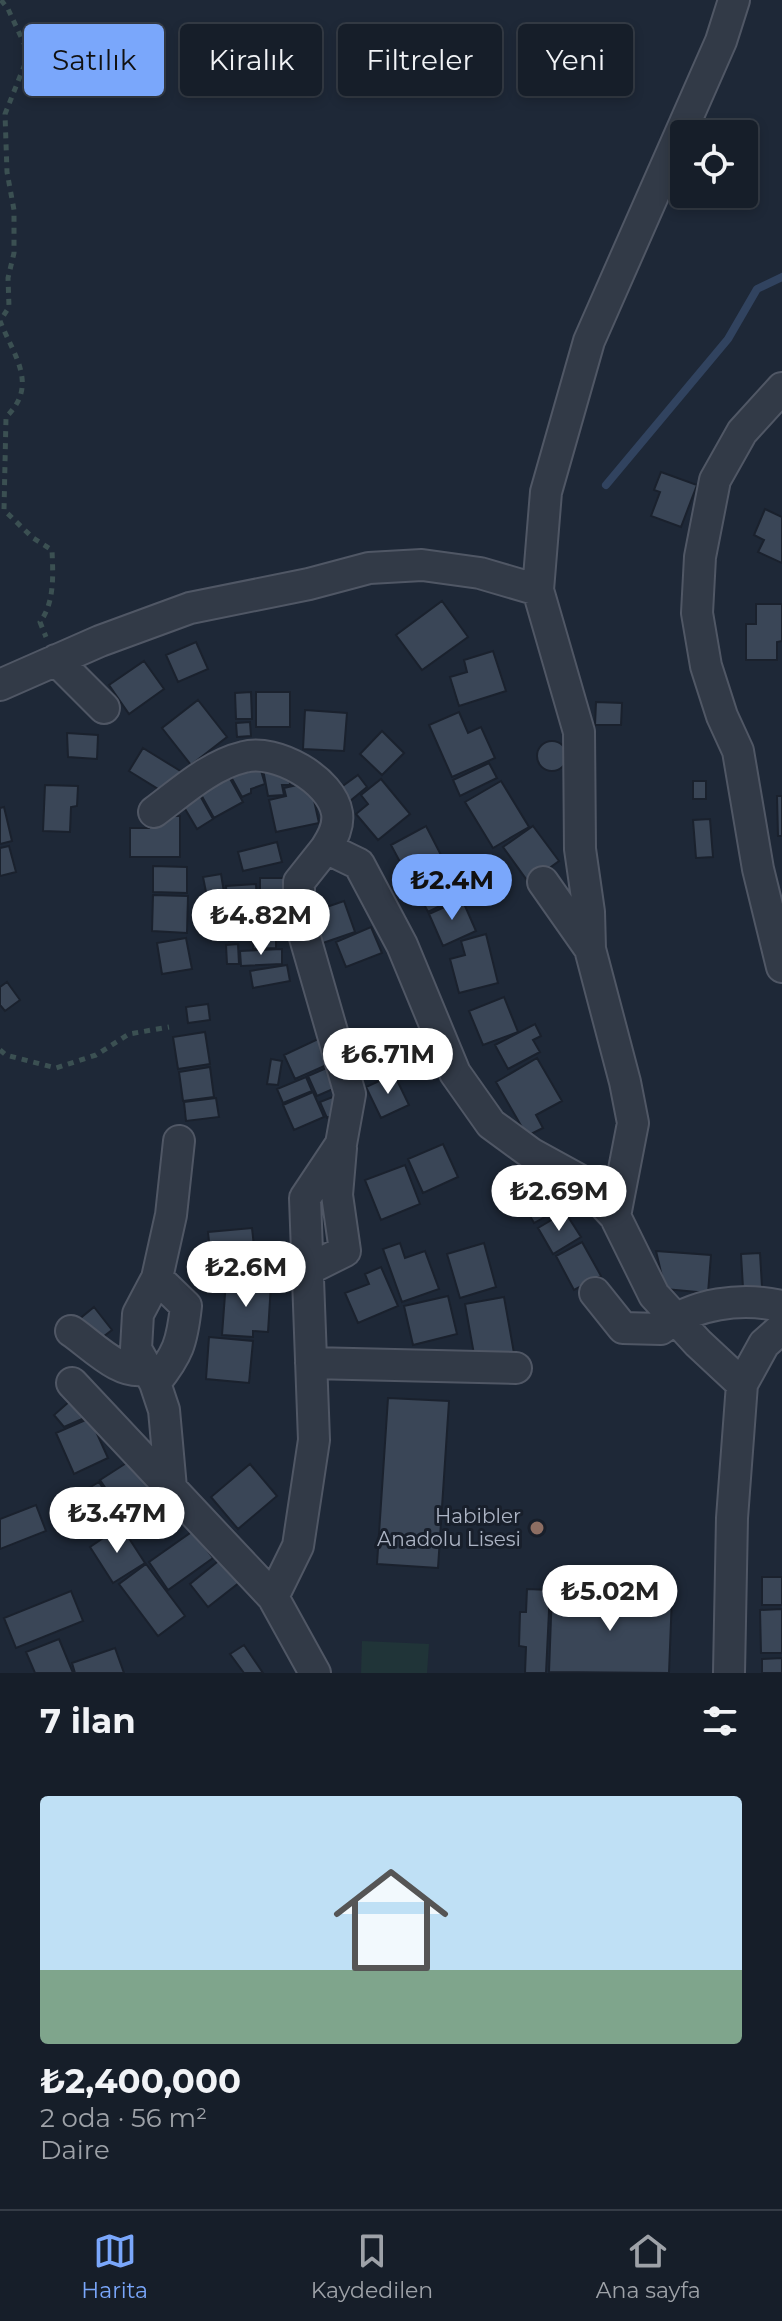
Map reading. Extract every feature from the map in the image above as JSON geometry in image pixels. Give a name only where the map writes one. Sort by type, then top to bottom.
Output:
[{"type":"street","points":[[615,1216],[633,1123],[590,949],[589,912],[580,849],[579,732],[538,590],[546,492],[589,341],[721,41],[734,0]]},
{"type":"street","points":[[782,388],[742,432],[715,480],[700,557],[697,613],[706,666],[722,716],[738,751],[758,869],[782,967]]},
{"type":"street","points":[[0,685],[190,608],[309,584],[369,568],[422,565],[480,573],[538,590]]},
{"type":"street","points":[[56,660],[104,708]]},
{"type":"street","points":[[154,812],[204,775],[246,756],[283,759],[317,781],[334,802],[337,815],[335,832],[326,848],[299,882],[299,917],[350,1094],[341,1144],[305,1198],[314,1440],[298,1546],[273,1597]]},
{"type":"street","points":[[326,848],[359,864],[402,945],[455,1073],[491,1124],[532,1154],[583,1182],[615,1216],[654,1295],[698,1343],[742,1384]]},
{"type":"street","points":[[543,882],[590,949]]},
{"type":"street","points":[[171,1488],[164,1410],[136,1349],[138,1314],[157,1278],[171,1215],[179,1141]]},
{"type":"street","points":[[151,1376],[171,1363],[182,1341],[186,1306],[157,1278]]},
{"type":"street","points":[[595,1293],[623,1328],[661,1329],[693,1309],[728,1303],[782,1306]]},
{"type":"street","points":[[729,1673],[732,1518],[742,1384],[764,1344],[782,1328]]},
{"type":"street","points":[[71,1331],[122,1367],[151,1376]]},
{"type":"street","points":[[311,1363],[516,1368]]},
{"type":"street","points":[[72,1383],[273,1597],[315,1673]]},
{"type":"path","points":[[1,0],[29,54],[2,114],[14,210],[14,253],[8,278],[9,307],[0,321],[23,374],[18,405],[6,417],[4,510],[33,538],[52,550],[53,577],[48,611],[40,622],[56,660]]},
{"type":"path","points":[[0,1050],[6,1055],[56,1068],[96,1055],[129,1034],[169,1027]]},
{"type":"green space","points":[[362,1641],[429,1644],[427,1673],[361,1673]]},
{"type":"building","points":[[661,472],[697,485],[681,527],[651,516],[660,492],[654,490]]},
{"type":"building","points":[[765,509],[782,517],[782,563],[758,552],[764,540],[754,535]]},
{"type":"building","points":[[442,601],[468,637],[422,670],[396,635]]},
{"type":"building","points":[[756,604],[782,604],[782,641],[777,642],[777,660],[746,660],[746,624],[756,624]]},
{"type":"building","points":[[196,642],[208,669],[178,682],[166,655]]},
{"type":"building","points":[[493,651],[506,691],[459,706],[450,677],[467,672],[464,660]]},
{"type":"building","points":[[144,661],[164,689],[129,714],[109,685]]},
{"type":"building","points":[[251,692],[252,719],[236,719],[235,693]]},
{"type":"building","points":[[256,692],[290,692],[290,727],[256,727]]},
{"type":"building","points":[[198,700],[227,737],[191,765],[162,728]]},
{"type":"building","points":[[596,702],[622,703],[621,725],[595,725]]},
{"type":"building","points":[[305,710],[347,713],[344,751],[303,749]]},
{"type":"building","points":[[459,712],[468,733],[481,727],[495,758],[452,777],[429,725]]},
{"type":"building","points":[[250,722],[251,736],[237,737],[236,723]]},
{"type":"building","points":[[382,731],[404,753],[382,775],[360,754]]},
{"type":"building","points":[[67,733],[98,735],[97,759],[68,757]]},
{"type":"building","points":[[552,741],[558,742],[566,750],[566,762],[558,770],[552,771],[546,770],[538,762],[537,756],[538,750],[546,742]]},
{"type":"building","points":[[143,748],[182,772],[168,795],[129,771]]},
{"type":"building","points":[[489,763],[497,778],[460,796],[453,780]]},
{"type":"building","points":[[259,764],[265,784],[251,789],[251,793],[242,797],[230,775]]},
{"type":"building","points":[[262,764],[289,769],[290,785],[282,785],[284,795],[268,796]]},
{"type":"building","points":[[228,775],[243,802],[214,818],[199,791]]},
{"type":"building","points":[[358,775],[367,787],[350,801],[340,788]]},
{"type":"building","points":[[381,779],[410,814],[378,840],[356,814],[368,804],[361,795]]},
{"type":"building","points":[[501,781],[529,827],[493,848],[465,802]]},
{"type":"building","points":[[693,781],[706,781],[706,799],[693,799]]},
{"type":"building","points":[[310,782],[319,823],[276,832],[269,800],[286,796],[284,788]]},
{"type":"building","points":[[45,785],[78,786],[77,806],[71,807],[70,832],[43,831]]},
{"type":"building","points":[[198,792],[213,819],[197,829],[181,802]]},
{"type":"building","points":[[777,796],[782,796],[782,836],[778,836]]},
{"type":"building","points":[[4,807],[12,841],[0,844],[0,808]]},
{"type":"building","points":[[149,816],[180,816],[180,857],[130,857],[130,828],[149,828]]},
{"type":"building","points":[[710,819],[713,857],[696,858],[693,820]]},
{"type":"building","points":[[426,826],[442,857],[407,875],[391,845]]},
{"type":"building","points":[[533,826],[559,861],[529,883],[503,847]]},
{"type":"building","points":[[277,842],[282,862],[243,871],[238,852]]},
{"type":"building","points":[[9,846],[16,872],[0,876],[0,848]]},
{"type":"building","points":[[153,866],[187,867],[187,893],[153,892]]},
{"type":"building","points":[[447,871],[460,896],[428,912],[415,887]]},
{"type":"building","points":[[221,874],[225,898],[208,902],[203,877]]},
{"type":"building","points":[[260,878],[288,878],[289,900],[260,901]]},
{"type":"building","points":[[256,884],[257,904],[269,904],[270,913],[291,912],[293,936],[229,941],[226,886]]},
{"type":"building","points":[[153,895],[188,896],[187,933],[152,931]]},
{"type":"building","points":[[462,899],[476,931],[443,946],[429,914]]},
{"type":"building","points":[[344,901],[355,932],[320,944],[309,913]]},
{"type":"building","points":[[371,927],[382,953],[346,967],[336,942]]},
{"type":"building","points":[[486,934],[498,983],[459,993],[450,959],[465,955],[461,941]]},
{"type":"building","points":[[186,938],[192,969],[162,974],[157,943]]},
{"type":"building","points":[[254,939],[276,940],[276,948],[253,949]]},
{"type":"building","points":[[238,944],[239,964],[227,964],[226,945]]},
{"type":"building","points":[[282,949],[282,964],[241,966],[240,951]]},
{"type":"building","points":[[287,965],[290,981],[253,988],[250,971]]},
{"type":"building","points":[[7,982],[20,1000],[5,1011],[0,1005],[0,987]]},
{"type":"building","points":[[504,997],[518,1032],[483,1045],[469,1011]]},
{"type":"building","points":[[208,1004],[210,1020],[188,1023],[186,1007]]},
{"type":"building","points":[[535,1024],[541,1036],[533,1040],[540,1052],[508,1069],[495,1045]]},
{"type":"building","points":[[205,1032],[210,1064],[178,1069],[173,1037]]},
{"type":"building","points":[[318,1039],[329,1064],[295,1079],[284,1055]]},
{"type":"building","points":[[537,1058],[562,1101],[536,1115],[543,1128],[527,1136],[496,1082]]},
{"type":"building","points":[[271,1059],[282,1061],[278,1085],[267,1084]]},
{"type":"building","points":[[331,1066],[340,1086],[317,1096],[308,1076]]},
{"type":"building","points":[[210,1067],[214,1097],[183,1101],[179,1072]]},
{"type":"building","points":[[394,1074],[409,1105],[381,1118],[366,1087]]},
{"type":"building","points":[[306,1077],[312,1091],[283,1103],[277,1089]]},
{"type":"building","points":[[313,1092],[324,1117],[294,1130],[283,1105]]},
{"type":"building","points":[[335,1096],[342,1111],[327,1118],[320,1102]]},
{"type":"building","points":[[216,1098],[219,1117],[186,1121],[184,1102]]},
{"type":"building","points":[[443,1144],[458,1177],[423,1193],[408,1159]]},
{"type":"building","points":[[405,1165],[420,1204],[381,1220],[365,1180]]},
{"type":"building","points":[[548,1188],[559,1209],[534,1223],[522,1202]]},
{"type":"building","points":[[565,1212],[581,1237],[553,1254],[538,1228]]},
{"type":"building","points":[[252,1228],[256,1265],[212,1270],[208,1232]]},
{"type":"building","points":[[582,1242],[601,1276],[574,1290],[556,1256]]},
{"type":"building","points":[[400,1243],[405,1258],[425,1251],[439,1289],[402,1302],[383,1249]]},
{"type":"building","points":[[484,1243],[496,1287],[460,1298],[447,1254]]},
{"type":"building","points":[[656,1251],[711,1255],[708,1293],[665,1289]]},
{"type":"building","points":[[760,1253],[762,1287],[743,1288],[741,1254]]},
{"type":"building","points":[[381,1267],[398,1306],[358,1323],[345,1293],[369,1284],[365,1274]]},
{"type":"building","points":[[226,1281],[271,1284],[268,1332],[253,1331],[253,1337],[222,1335]]},
{"type":"building","points":[[448,1296],[457,1334],[413,1345],[404,1306]]},
{"type":"building","points":[[504,1297],[514,1353],[475,1360],[465,1304]]},
{"type":"building","points":[[94,1307],[112,1330],[95,1343],[77,1321]]},
{"type":"building","points":[[209,1337],[253,1341],[249,1383],[206,1379]]},
{"type":"building","points":[[79,1393],[96,1413],[64,1427],[54,1415]]},
{"type":"building","points":[[388,1398],[449,1401],[438,1568],[377,1564]]},
{"type":"building","points":[[90,1418],[108,1458],[74,1474],[56,1433]]},
{"type":"building","points":[[131,1460],[152,1491],[132,1504],[123,1497],[115,1502],[100,1480]]},
{"type":"building","points":[[250,1464],[277,1496],[238,1529],[211,1497]]},
{"type":"building","points":[[99,1482],[116,1509],[84,1529],[67,1501]]},
{"type":"building","points":[[36,1505],[46,1531],[0,1549],[0,1519]]},
{"type":"building","points":[[121,1526],[145,1563],[113,1583],[90,1547]]},
{"type":"building","points":[[193,1531],[213,1558],[168,1590],[149,1562]]},
{"type":"building","points":[[222,1558],[240,1582],[208,1607],[190,1584]]},
{"type":"building","points":[[146,1564],[185,1616],[158,1636],[119,1584]]},
{"type":"building","points":[[762,1577],[782,1577],[782,1605],[762,1605]]},
{"type":"building","points":[[527,1589],[550,1590],[546,1673],[525,1673],[526,1647],[519,1646],[520,1612],[526,1612]]},
{"type":"building","points":[[552,1590],[672,1596],[669,1673],[549,1672]]},
{"type":"building","points":[[71,1591],[83,1621],[16,1648],[4,1618]]},
{"type":"building","points":[[782,1609],[782,1653],[761,1653],[760,1610]]},
{"type":"building","points":[[59,1639],[73,1673],[35,1673],[26,1652]]},
{"type":"building","points":[[244,1645],[263,1673],[244,1673],[230,1654]]},
{"type":"building","points":[[115,1648],[124,1673],[75,1673],[72,1663]]},
{"type":"building","points":[[782,1658],[782,1673],[762,1673],[762,1659]]},
{"type":"waterway","points":[[606,485],[728,339],[757,289],[782,277]]},
{"type":"place","name":"Habibler Anadolu Lisesi","points":[[537,1528]]}]
